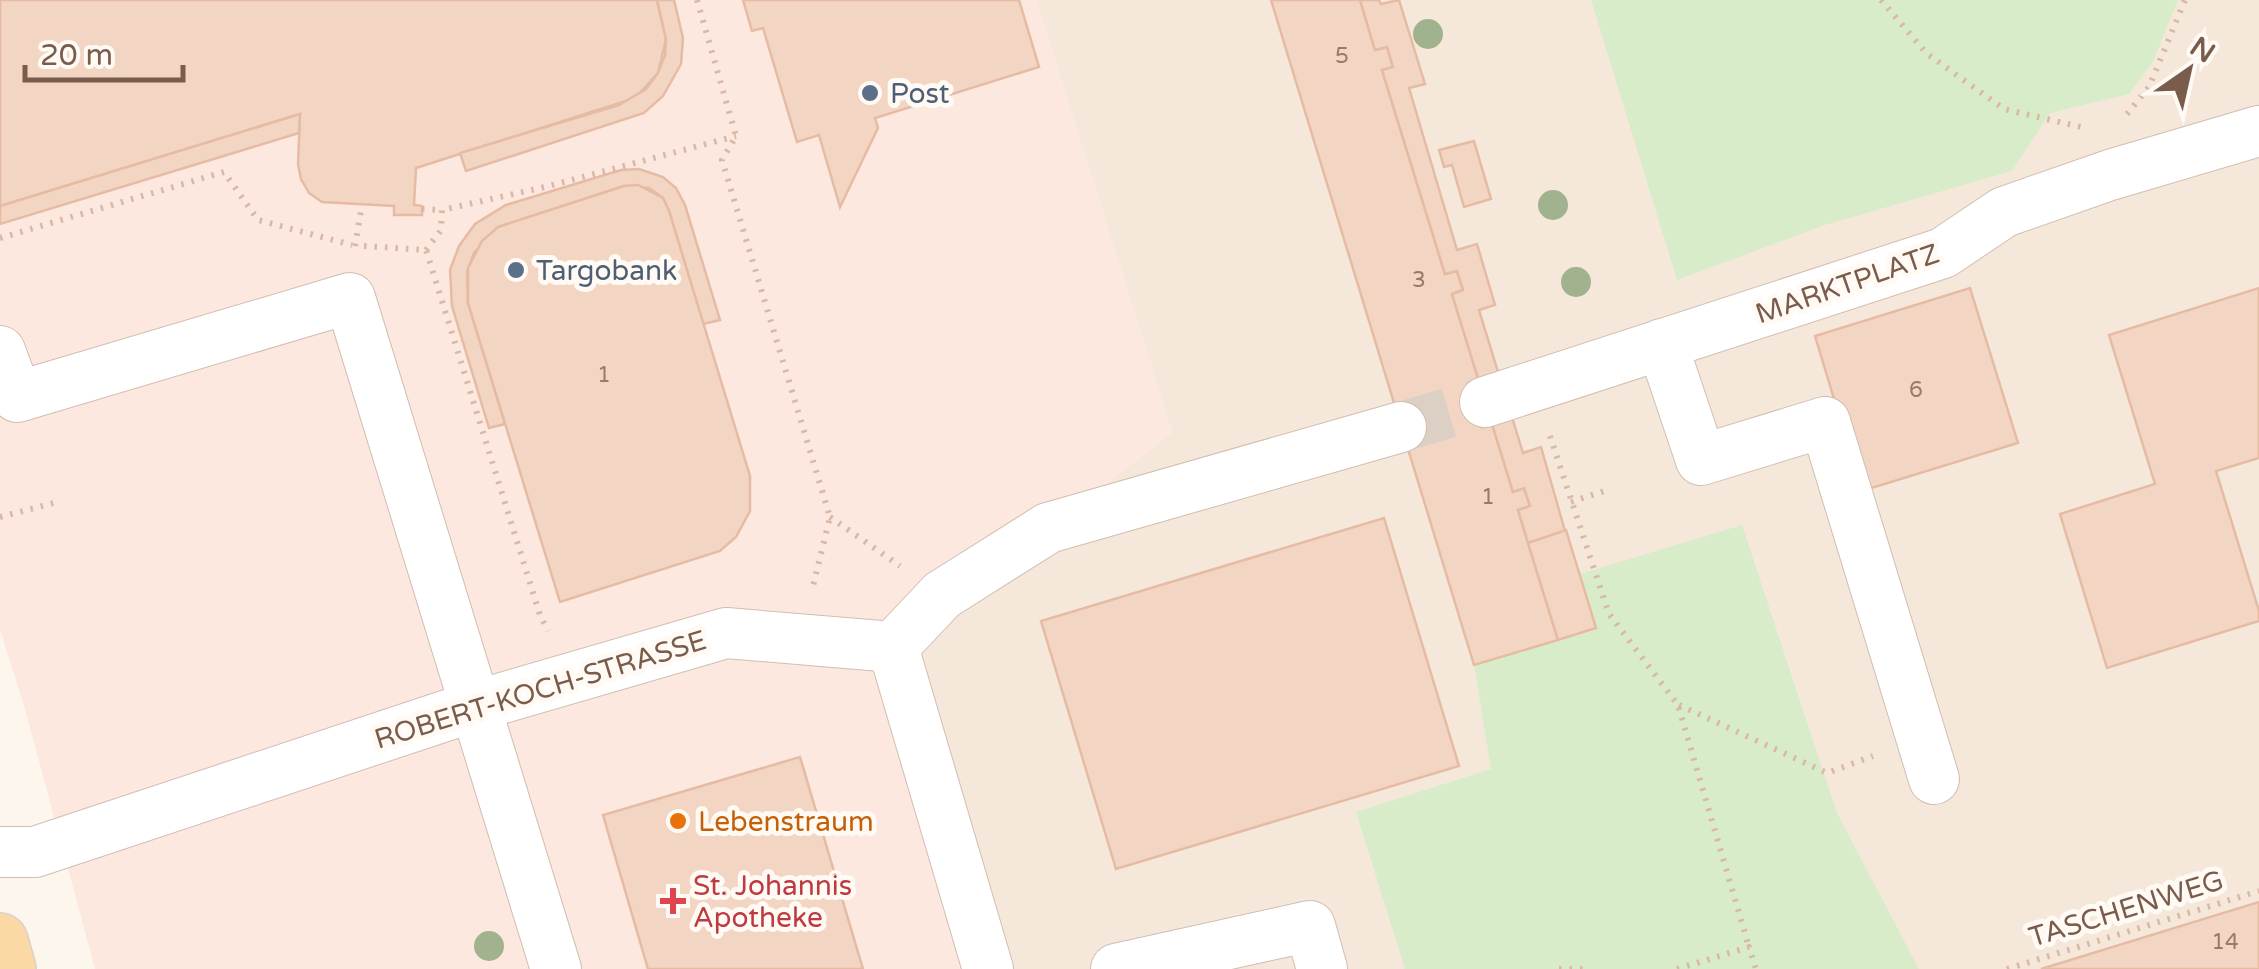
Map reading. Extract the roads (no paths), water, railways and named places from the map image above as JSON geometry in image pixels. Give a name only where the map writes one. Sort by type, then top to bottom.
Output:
[{"type":"main road","points":[[0,942],[8,969]]},
{"type":"street","name":"MARKTPLATZ","points":[[1485,402],[1944,253],[2004,212],[2259,132]]},
{"type":"street","points":[[0,351],[17,397],[350,298],[556,969]]},
{"type":"street","points":[[1662,344],[1701,460],[1825,422],[1934,779]]},
{"type":"street","points":[[988,969],[894,647],[942,595],[1048,528],[1401,427]]},
{"type":"street","name":"ROBERT-KOCH-STRASSE","points":[[0,852],[35,852],[474,706],[726,634],[894,647]]},
{"type":"street","points":[[1116,969],[1310,926],[1322,969]]},
{"type":"tunnel","points":[[1401,427],[1485,402]]},
{"type":"place","name":"Post","points":[[870,93]]},
{"type":"place","name":"Targobank","points":[[516,270]]},
{"type":"place","name":"Lebenstraum","points":[[678,821]]},
{"type":"place","name":"St. Johannis Apotheke","points":[[673,901]]}]
